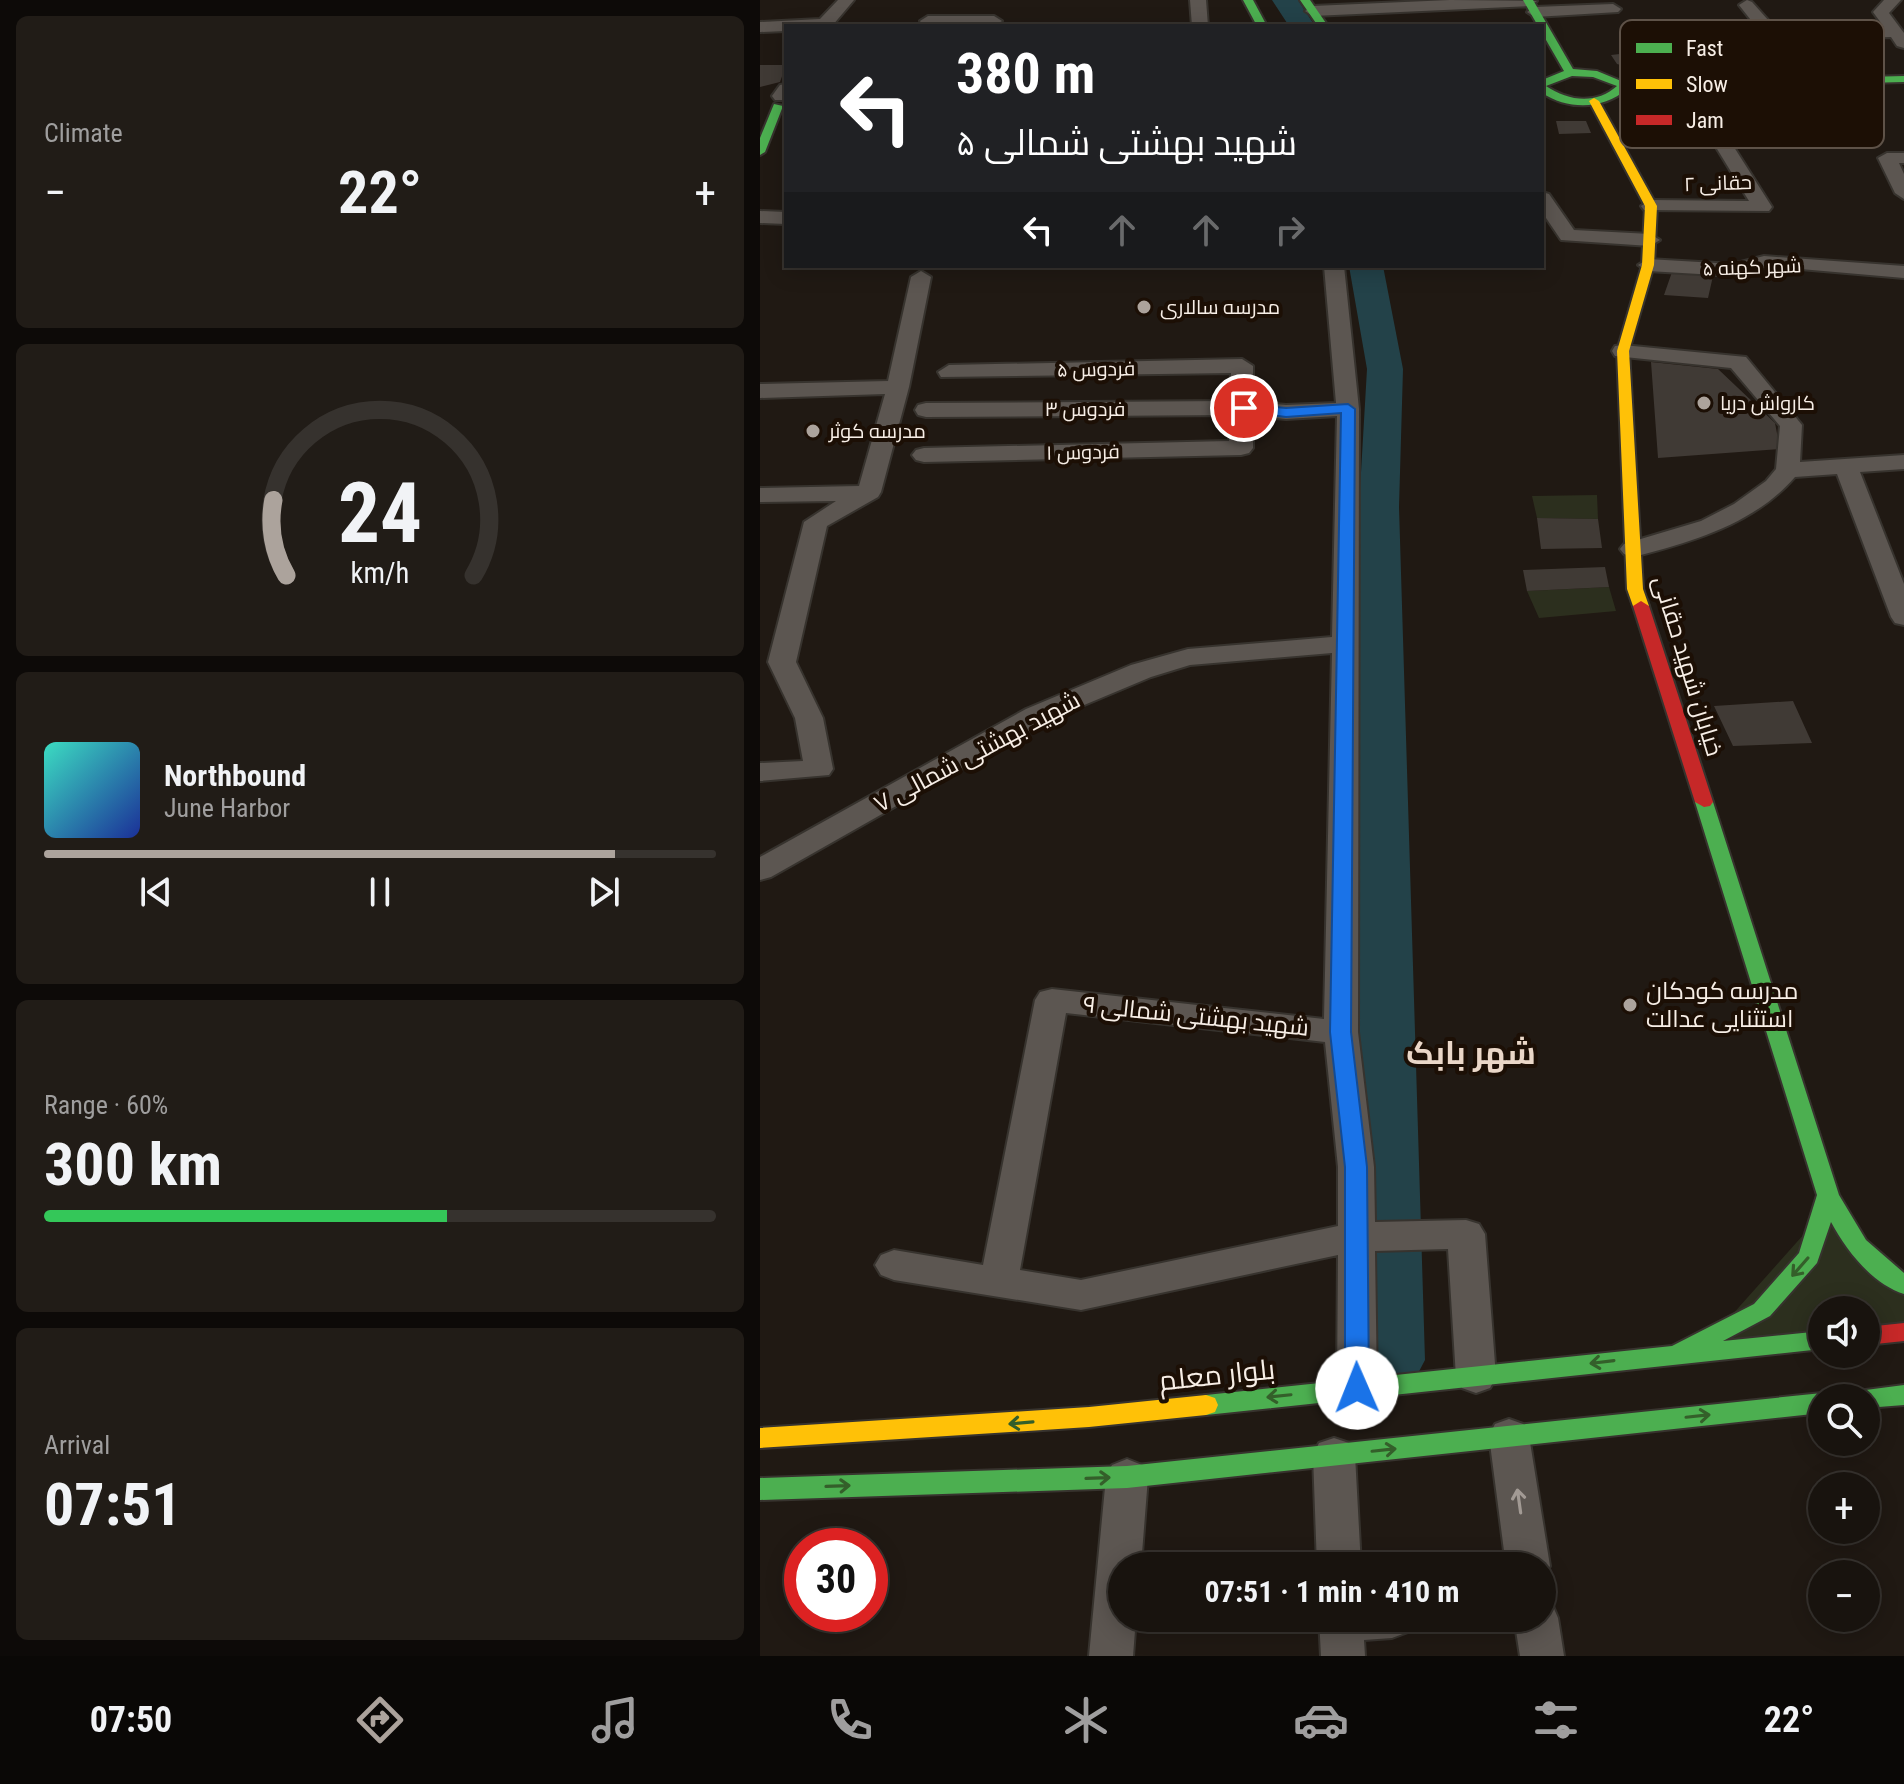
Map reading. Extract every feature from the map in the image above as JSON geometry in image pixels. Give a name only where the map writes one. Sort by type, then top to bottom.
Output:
[{"type":"main road","points":[[1248,0],[1261,24]]},
{"type":"main road","points":[[1531,4],[1542,24]]},
{"type":"main road","points":[[1544,27],[1570,73]]},
{"type":"main road","points":[[1620,84],[1603,76],[1570,73],[1552,77],[1544,88],[1594,101],[1614,97],[1620,90]]},
{"type":"main road","points":[[1884,80],[1904,79]]},
{"type":"main road","points":[[760,152],[775,100]]},
{"type":"main road","points":[[1594,101],[1651,206]]},
{"type":"main road","name":"خیابان شهید حقانی","points":[[1651,206],[1648,265],[1623,351],[1635,589],[1793,1076],[1828,1195],[1846,1233],[1879,1268],[1904,1285]]},
{"type":"main road","points":[[1680,1353],[1762,1310],[1809,1257],[1828,1195]]},
{"type":"main road","points":[[1880,1335],[1904,1332]]},
{"type":"main road","name":"بلوار معلم","points":[[760,1438],[983,1426],[1808,1341]]},
{"type":"main road","points":[[1880,1397],[1904,1395]]},
{"type":"main road","points":[[760,1489],[1127,1477],[1808,1404]]},
{"type":"street","points":[[824,24],[846,0]]},
{"type":"street","points":[[928,21],[994,24],[997,0]]},
{"type":"street","points":[[1198,0],[1198,22]]},
{"type":"street","points":[[1314,12],[1396,2],[1432,6],[1531,4],[1613,9]]},
{"type":"street","points":[[1899,38],[1881,12],[1889,4],[1904,11]]},
{"type":"street","points":[[1747,5],[1760,20]]},
{"type":"street","points":[[1432,6],[1445,24]]},
{"type":"street","points":[[760,27],[784,26]]},
{"type":"street","name":"حقانی ۲","points":[[1651,206],[1762,207],[1725,148]]},
{"type":"street","points":[[1902,188],[1887,158],[1904,158]]},
{"type":"street","points":[[1544,201],[1568,236],[1650,240]]},
{"type":"street","points":[[760,217],[784,218]]},
{"type":"street","name":"شهر کهنه ۵","points":[[1648,265],[1722,270],[1764,262],[1789,262],[1904,272]]},
{"type":"street","points":[[1334,268],[1348,409],[1341,1032],[1356,1167],[1357,1388]]},
{"type":"street","points":[[760,772],[819,769],[809,718],[782,662],[816,522],[869,492],[898,387],[921,277]]},
{"type":"street","points":[[1623,351],[1738,362],[1791,425],[1788,470],[1774,486],[1721,521],[1685,536],[1633,549]]},
{"type":"street","name":"فردوس ۵","points":[[949,372],[1242,366],[1244,408]]},
{"type":"street","points":[[760,391],[898,387]]},
{"type":"street","name":"فردوس ۳","points":[[926,410],[1244,408],[1286,412],[1348,409]]},
{"type":"street","name":"فردوس ۱","points":[[924,455],[1241,448],[1244,408]]},
{"type":"street","points":[[1788,470],[1904,462]]},
{"type":"street","points":[[1845,465],[1904,617]]},
{"type":"street","points":[[760,495],[869,492]]},
{"type":"street","name":"شهید بهشتی شمالی ۷","points":[[760,870],[1036,715],[1141,671],[1188,657],[1346,644]]},
{"type":"street","name":"شهید بهشتی شمالی ۹","points":[[999,1281],[1052,1000],[1341,1032]]},
{"type":"street","points":[[894,1265],[1081,1295],[1355,1237],[1466,1234],[1476,1377]]},
{"type":"street","points":[[1509,1436],[1526,1552]]},
{"type":"street","points":[[1334,1455],[1338,1552]]},
{"type":"street","points":[[1111,1656],[1127,1477]]},
{"type":"street","points":[[1538,1632],[1542,1656]]},
{"type":"green space","points":[[1597,495],[1598,519],[1537,518],[1532,496]]},
{"type":"green space","points":[[1609,587],[1616,611],[1539,618],[1527,591]]},
{"type":"green space","points":[[1829,1206],[1904,1290],[1904,1322],[1880,1325],[1880,1296],[1808,1296],[1808,1332],[1707,1343]]},
{"type":"building","points":[[1620,54],[1620,65],[1617,64],[1611,55]]},
{"type":"building","points":[[760,65],[784,65],[780,82],[760,87]]},
{"type":"building","points":[[1556,121],[1586,121],[1591,133],[1559,134]]},
{"type":"building","points":[[1672,272],[1713,276],[1708,298],[1664,295]]},
{"type":"building","name":"کارواش دریا","points":[[1651,362],[1718,369],[1775,423],[1780,449],[1658,458]]},
{"type":"building","points":[[1537,518],[1598,519],[1602,548],[1541,549]]},
{"type":"building","points":[[1605,567],[1609,587],[1527,591],[1523,570]]},
{"type":"building","points":[[1793,701],[1812,743],[1733,746],[1714,706]]},
{"type":"waterway","points":[[1285,0],[1301,24]]},
{"type":"waterway","points":[[1366,268],[1385,369],[1379,507],[1392,1360]]},
{"type":"traffic: fast","points":[[1248,0],[1261,24]]},
{"type":"traffic: fast","points":[[1305,0],[1322,24]]},
{"type":"traffic: fast","points":[[1528,0],[1542,24]]},
{"type":"traffic: fast","points":[[1544,28],[1570,73]]},
{"type":"traffic: fast","points":[[1544,83],[1562,74],[1583,72],[1604,76],[1620,84]]},
{"type":"traffic: fast","points":[[1884,80],[1904,79]]},
{"type":"traffic: fast","points":[[1544,89],[1573,102],[1595,101],[1620,90]]},
{"type":"traffic: fast","points":[[760,152],[778,106]]},
{"type":"traffic: fast","points":[[1704,802],[1828,1195],[1858,1246],[1904,1285]]},
{"type":"traffic: fast","points":[[1681,1352],[1762,1310],[1809,1257],[1828,1195]]},
{"type":"traffic: fast","points":[[1206,1405],[1808,1341]]},
{"type":"traffic: fast","points":[[1880,1397],[1904,1395]]},
{"type":"traffic: fast","points":[[760,1489],[1127,1477],[1808,1404]]},
{"type":"traffic: slow","points":[[1594,101],[1651,206],[1648,265],[1623,351],[1635,589],[1641,606]]},
{"type":"traffic: slow","points":[[760,1438],[1089,1417],[1206,1405]]},
{"type":"traffic: jam","points":[[1641,606],[1704,802]]},
{"type":"traffic: jam","points":[[1880,1335],[1904,1332]]},
{"type":"place","name":"مدرسه سالاری","points":[[1144,307]]},
{"type":"place","name":"کارواش دریا","points":[[1704,403]]},
{"type":"place","name":"مدرسه کوثر","points":[[813,431]]},
{"type":"place","name":"مدرسه کودکان استثنایی عدالت","points":[[1630,1005]]},
{"type":"district","name":"شهر بابک","points":[[1471,1053]]},
{"type":"route","points":[[1244,408],[1286,412],[1348,409],[1341,1032],[1356,1167],[1357,1388]]}]
